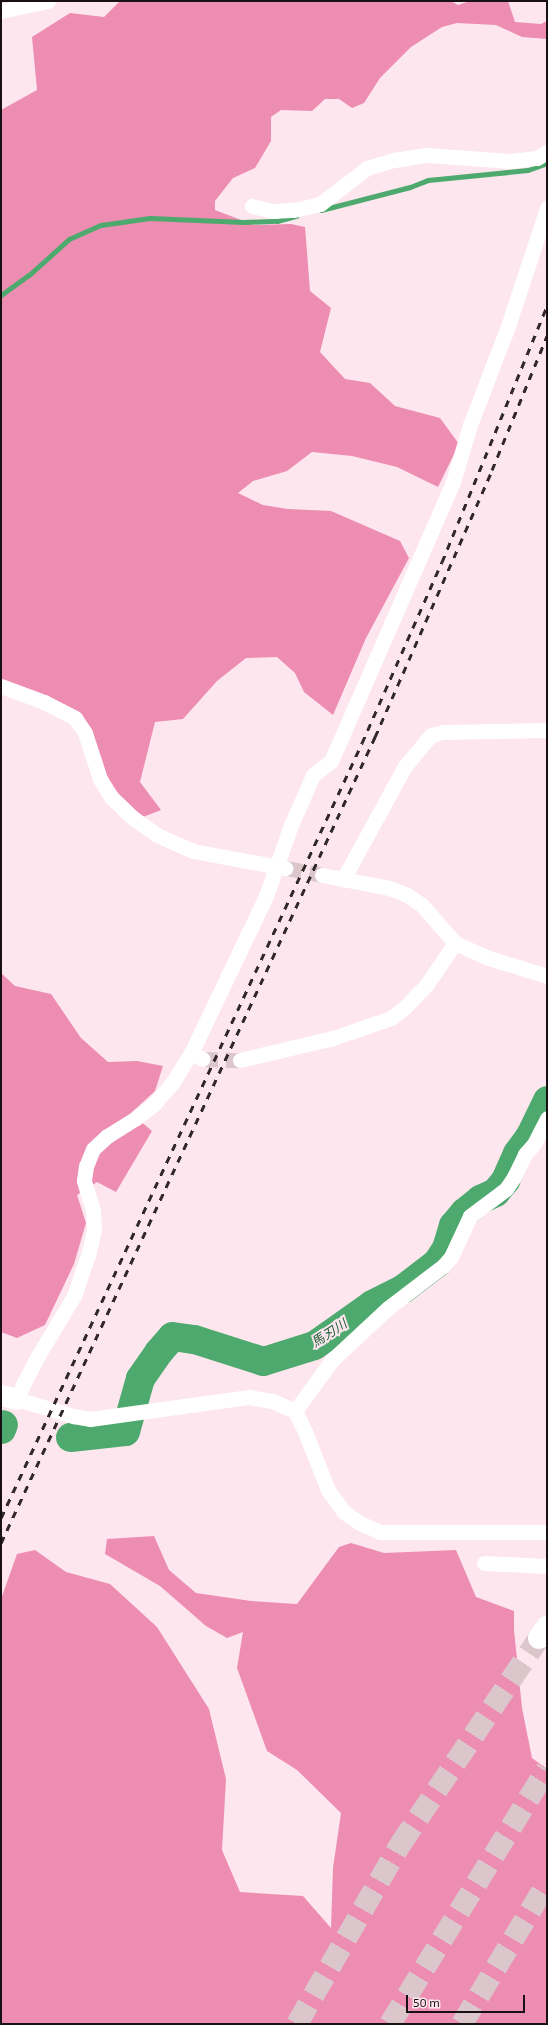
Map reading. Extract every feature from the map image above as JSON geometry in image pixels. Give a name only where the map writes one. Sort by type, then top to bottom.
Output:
[{"type":"street","points":[[1,11],[48,1]]},
{"type":"street","points":[[252,206],[272,211],[294,210],[320,204],[368,168],[394,160],[427,155],[511,161],[537,158],[547,152]]},
{"type":"street","points":[[547,208],[507,329],[470,425],[453,482],[330,762],[312,775],[291,826],[282,868],[266,896],[197,1056],[154,1104],[136,1118],[106,1136],[93,1149],[86,1166],[84,1181],[93,1210],[93,1224],[88,1255],[74,1296],[24,1382],[9,1397],[73,1416],[90,1419],[249,1397],[272,1401],[295,1411],[306,1434],[328,1490],[344,1512],[360,1523],[380,1532],[547,1532]]},
{"type":"street","points":[[1,686],[44,702],[75,718],[85,733],[100,779],[112,798],[133,818],[157,835],[193,851],[282,868]]},
{"type":"street","points":[[345,880],[347,872],[405,766],[431,735],[443,732],[547,730]]},
{"type":"street","points":[[322,875],[389,888],[407,895],[422,905],[455,943],[489,958],[547,976]]},
{"type":"street","points":[[240,1060],[333,1038],[391,1018],[405,1007],[427,984],[455,943]]},
{"type":"street","points":[[295,1411],[332,1360],[388,1308],[447,1262],[470,1216],[506,1189],[514,1177],[525,1154],[534,1144],[547,1118]]},
{"type":"street","points":[[484,1563],[547,1566]]},
{"type":"shaded area","points":[[120,1],[451,1],[458,5],[470,1],[508,1],[515,22],[541,24],[547,21],[547,39],[522,37],[496,25],[457,23],[442,27],[411,47],[380,78],[364,103],[352,108],[339,99],[325,99],[312,111],[281,110],[271,117],[271,141],[255,168],[233,178],[215,201],[215,210],[254,225],[291,224],[305,227],[310,291],[331,308],[320,352],[345,379],[370,383],[395,406],[440,418],[459,444],[438,487],[397,467],[352,456],[312,452],[287,471],[253,481],[238,493],[263,505],[288,509],[331,511],[400,541],[409,558],[366,638],[333,715],[304,692],[295,673],[277,657],[246,658],[217,681],[183,719],[155,722],[140,782],[161,810],[143,817],[108,784],[82,716],[1,682],[1,110],[37,90],[32,37],[70,13],[104,17]]},
{"type":"shaded area","points":[[1,973],[15,986],[51,994],[81,1038],[108,1062],[137,1061],[163,1066],[155,1091],[131,1113],[152,1131],[116,1192],[97,1182],[77,1195],[86,1223],[74,1264],[45,1325],[17,1338],[1,1332]]},
{"type":"shaded area","points":[[154,1536],[169,1570],[196,1593],[251,1601],[297,1604],[339,1547],[351,1543],[384,1553],[456,1550],[476,1597],[514,1611],[514,1630],[522,1708],[532,1758],[547,1769],[547,2024],[1,2024],[1,1599],[17,1554],[35,1550],[66,1572],[110,1584],[157,1627],[209,1709],[226,1779],[222,1850],[240,1892],[303,1896],[331,1928],[333,1868],[341,1813],[297,1770],[267,1751],[237,1668],[243,1632],[227,1638],[206,1626],[160,1586],[105,1554],[107,1539]]},
{"type":"waterway","points":[[321,210],[410,187],[428,180],[528,170],[547,163]]},
{"type":"waterway","points":[[1,295],[29,275],[69,239],[101,225],[150,218],[244,222],[277,221],[296,216]]},
{"type":"waterway","name":"馬刃川","points":[[70,1437],[125,1431],[140,1378],[158,1352],[172,1336],[194,1339],[263,1361],[314,1345],[372,1304],[402,1289],[437,1262],[446,1248],[453,1225],[464,1212],[480,1199],[495,1192],[505,1180],[517,1153],[530,1135],[547,1100]]},
{"type":"waterway","name":"馬刃川","points":[[1,1429],[3,1424]]},
{"type":"tunnel","points":[[287,868],[322,875]]},
{"type":"tunnel","points":[[203,1059],[240,1060]]},
{"type":"tunnel","points":[[297,2024],[400,1845],[539,1638]]},
{"type":"tunnel","points":[[390,2024],[547,1769]]},
{"type":"tunnel","points":[[462,2024],[547,1883]]},
{"type":"railway","points":[[1,1518],[362,743],[442,562],[547,306]]},
{"type":"railway","points":[[1,1543],[375,737],[492,470],[547,336]]}]
